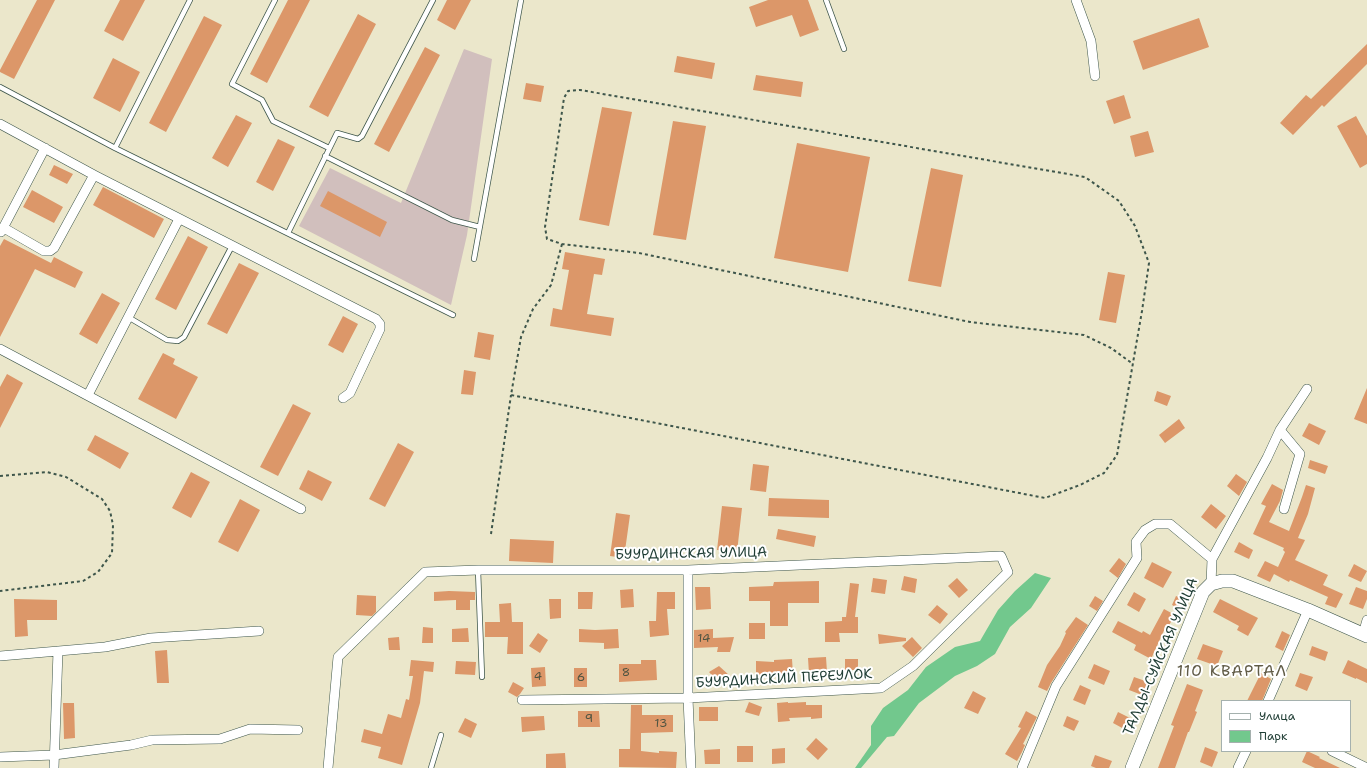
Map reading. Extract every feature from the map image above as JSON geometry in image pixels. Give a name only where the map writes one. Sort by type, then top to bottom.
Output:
[{"type":"street","points":[[1076,0],[1091,41],[1095,76]]},
{"type":"street","points":[[0,124],[94,175],[376,319],[380,324],[380,329],[350,393],[343,398]]},
{"type":"street","points":[[45,148],[2,231],[44,250],[50,251],[54,248],[94,175]]},
{"type":"street","points":[[88,395],[179,219]]},
{"type":"street","points":[[0,349],[301,509]]},
{"type":"street","name":"ТАЛДЫ-СУЙСКАЯ УЛИЦА","points":[[1132,768],[1203,592],[1211,584],[1212,559],[1267,458],[1280,430],[1307,389]]},
{"type":"street","points":[[1280,430],[1300,454],[1284,508]]},
{"type":"street","points":[[1022,768],[1056,686],[1137,558],[1136,542],[1145,530],[1155,524],[1170,524],[1212,559]]},
{"type":"street","name":"БУУРДИНСКАЯ УЛИЦА","points":[[328,768],[338,657],[425,572],[478,570],[688,570],[1001,556],[1008,572],[913,666],[881,688]]},
{"type":"street","name":"БУУРДИНСКИЙ ПЕРЕУЛОК","points":[[688,570],[688,698],[691,768]]},
{"type":"street","points":[[1211,584],[1222,581],[1233,581],[1308,610],[1365,635],[1367,620]]},
{"type":"street","points":[[1268,700],[1308,610]]},
{"type":"street","points":[[0,656],[105,647],[150,638],[259,631]]},
{"type":"street","points":[[54,768],[58,651]]},
{"type":"street","name":"БУУРДИНСКИЙ ПЕРЕУЛОК","points":[[522,700],[688,698],[881,688]]},
{"type":"street","points":[[0,757],[54,755],[131,746],[152,740],[220,739],[250,729],[298,730]]},
{"type":"street","points":[[1238,768],[1246,752]]},
{"type":"street","points":[[1334,752],[1367,768]]},
{"type":"lane","points":[[115,148],[190,0]]},
{"type":"lane","points":[[275,0],[232,84],[262,100],[273,121],[329,148]]},
{"type":"lane","points":[[288,233],[329,148],[338,133],[358,139],[362,136],[433,0]]},
{"type":"lane","points":[[474,259],[521,0]]},
{"type":"lane","points":[[826,0],[844,49]]},
{"type":"lane","points":[[0,87],[115,148],[453,314]]},
{"type":"lane","points":[[326,156],[452,220],[480,228]]},
{"type":"lane","points":[[128,317],[167,340],[178,341],[184,337],[232,246]]},
{"type":"lane","points":[[478,570],[482,676]]},
{"type":"lane","points":[[430,768],[441,736]]},
{"type":"path","points":[[511,395],[1045,498],[1080,485],[1104,473],[1117,455],[1133,364],[1149,263],[1135,226],[1120,201],[1085,177],[580,90],[568,91],[564,98],[545,227],[547,239],[562,244],[639,254],[970,322],[1084,335],[1110,348],[1133,364]]},
{"type":"path","points":[[490,534],[520,337],[533,309],[551,285],[562,244]]},
{"type":"path","points":[[0,476],[47,472],[66,477],[102,499],[110,511],[113,525],[112,553],[98,572],[83,581],[0,591]]},
{"type":"shaded area","points":[[464,49],[492,59],[467,235],[451,305],[299,226],[330,168],[401,203]]},
{"type":"green space","points":[[1035,573],[1051,578],[1031,608],[1010,627],[995,654],[977,666],[955,676],[919,703],[894,736],[887,737],[861,768],[855,768],[871,745],[871,726],[883,708],[908,690],[926,667],[955,647],[980,641],[998,610],[1015,591]]},
{"type":"building","points":[[37,0],[55,0],[14,79],[0,72],[0,70]]},
{"type":"building","points":[[120,0],[145,0],[123,41],[104,31]]},
{"type":"building","points":[[288,0],[310,0],[267,83],[250,74]]},
{"type":"building","points":[[447,0],[471,0],[455,30],[437,20]]},
{"type":"building","points":[[768,0],[808,0],[819,30],[800,37],[792,15],[756,27],[749,7]]},
{"type":"building","points":[[358,14],[376,24],[328,117],[309,107]]},
{"type":"building","points":[[204,16],[222,25],[166,132],[149,123]]},
{"type":"building","points":[[1199,18],[1209,47],[1143,70],[1133,41]]},
{"type":"building","points":[[1367,44],[1367,64],[1324,107],[1322,105],[1293,135],[1280,123],[1306,95],[1311,99]]},
{"type":"building","points":[[425,47],[440,55],[389,152],[374,144]]},
{"type":"building","points":[[677,56],[715,63],[712,79],[674,72]]},
{"type":"building","points":[[113,58],[140,72],[120,112],[93,98]]},
{"type":"building","points":[[756,75],[803,82],[801,97],[753,90]]},
{"type":"building","points":[[526,83],[544,86],[541,102],[523,99]]},
{"type":"building","points":[[1124,95],[1131,118],[1114,124],[1106,101]]},
{"type":"building","points":[[602,107],[632,112],[609,226],[579,220]]},
{"type":"building","points":[[236,115],[252,123],[228,167],[212,158]]},
{"type":"building","points":[[1356,116],[1367,136],[1367,164],[1360,168],[1337,126]]},
{"type":"building","points":[[673,121],[706,126],[686,240],[653,235]]},
{"type":"building","points":[[1148,131],[1154,152],[1135,157],[1130,136]]},
{"type":"building","points":[[278,139],[295,147],[273,191],[256,182]]},
{"type":"building","points":[[797,143],[870,157],[848,272],[774,258]]},
{"type":"building","points":[[54,165],[73,174],[67,184],[49,175]]},
{"type":"building","points":[[931,168],[963,175],[941,287],[908,281]]},
{"type":"building","points":[[103,187],[164,219],[154,238],[93,205]]},
{"type":"building","points":[[32,190],[63,207],[54,223],[23,207]]},
{"type":"building","points":[[328,191],[387,222],[380,237],[320,206]]},
{"type":"building","points":[[188,236],[208,247],[176,310],[155,299]]},
{"type":"building","points":[[4,239],[51,263],[54,257],[83,272],[75,288],[35,269],[0,337],[0,246]]},
{"type":"building","points":[[565,252],[605,259],[602,275],[594,274],[587,314],[614,318],[611,336],[550,326],[553,308],[562,310],[569,270],[562,269]]},
{"type":"building","points":[[239,263],[259,273],[227,334],[207,324]]},
{"type":"building","points":[[1108,272],[1125,275],[1116,323],[1099,320]]},
{"type":"building","points":[[102,293],[120,303],[97,344],[79,334]]},
{"type":"building","points":[[343,316],[358,324],[343,353],[328,345]]},
{"type":"building","points":[[478,332],[494,335],[490,360],[474,357]]},
{"type":"building","points":[[163,353],[175,359],[173,364],[198,377],[176,419],[138,399]]},
{"type":"building","points":[[464,370],[476,372],[473,395],[461,394]]},
{"type":"building","points":[[7,374],[23,383],[0,428],[0,387]]},
{"type":"building","points":[[1367,388],[1367,424],[1354,419]]},
{"type":"building","points":[[1157,391],[1171,396],[1167,406],[1154,401]]},
{"type":"building","points":[[293,404],[311,413],[278,476],[260,467]]},
{"type":"building","points":[[1179,419],[1185,428],[1165,443],[1159,435]]},
{"type":"building","points":[[1309,423],[1326,431],[1319,445],[1302,436]]},
{"type":"building","points":[[95,435],[129,453],[120,469],[87,450]]},
{"type":"building","points":[[398,443],[414,452],[385,507],[369,499]]},
{"type":"building","points":[[1310,460],[1328,466],[1325,474],[1308,468]]},
{"type":"building","points":[[753,464],[769,466],[766,492],[750,490]]},
{"type":"building","points":[[308,470],[332,482],[322,501],[299,489]]},
{"type":"building","points":[[191,472],[210,482],[191,518],[172,508]]},
{"type":"building","points":[[1236,474],[1247,482],[1239,496],[1227,486]]},
{"type":"building","points":[[1272,484],[1283,490],[1280,501],[1269,522],[1289,531],[1306,485],[1315,488],[1308,514],[1298,538],[1305,540],[1295,560],[1328,575],[1323,585],[1343,594],[1336,608],[1325,604],[1328,597],[1290,580],[1289,582],[1274,574],[1270,582],[1257,576],[1265,561],[1278,567],[1285,552],[1283,550],[1284,548],[1253,534],[1266,506],[1261,504]]},
{"type":"building","points":[[769,498],[829,500],[829,518],[768,516]]},
{"type":"building","points":[[240,499],[260,510],[238,552],[218,542]]},
{"type":"building","points":[[1211,504],[1226,516],[1216,529],[1201,517]]},
{"type":"building","points":[[722,506],[742,508],[737,552],[717,550]]},
{"type":"building","points":[[616,513],[630,515],[624,558],[610,556]]},
{"type":"building","points":[[778,529],[816,536],[814,547],[776,539]]},
{"type":"building","points":[[510,539],[554,541],[553,563],[509,561]]},
{"type":"building","points":[[1239,542],[1253,550],[1249,559],[1234,552]]},
{"type":"building","points":[[1119,558],[1126,564],[1118,578],[1109,571]]},
{"type":"building","points":[[1152,562],[1172,572],[1163,588],[1144,578]]},
{"type":"building","points":[[1354,564],[1367,571],[1361,582],[1348,576]]},
{"type":"building","points":[[904,576],[917,579],[915,593],[901,590]]},
{"type":"building","points":[[873,578],[887,580],[885,594],[871,592]]},
{"type":"building","points":[[957,578],[968,590],[959,598],[948,586]]},
{"type":"building","points":[[819,581],[819,603],[788,603],[788,626],[770,626],[770,601],[749,601],[749,587],[773,586],[774,582]]},
{"type":"building","points":[[850,583],[859,584],[855,617],[858,617],[858,633],[839,633],[840,642],[825,642],[825,622],[842,621],[842,617],[846,617]]},
{"type":"building","points":[[695,587],[710,587],[711,609],[696,610]]},
{"type":"building","points":[[1356,587],[1367,591],[1367,599],[1363,609],[1349,604]]},
{"type":"building","points":[[633,589],[634,607],[621,608],[620,590]]},
{"type":"building","points":[[434,592],[475,592],[475,600],[470,600],[470,610],[456,610],[456,600],[434,601]]},
{"type":"building","points":[[578,592],[593,592],[592,609],[578,609]]},
{"type":"building","points":[[657,592],[675,592],[675,609],[667,609],[669,635],[650,637],[649,621],[656,621]]},
{"type":"building","points":[[1134,592],[1146,599],[1139,612],[1127,605]]},
{"type":"building","points":[[357,595],[376,596],[376,612],[372,616],[356,615]]},
{"type":"building","points":[[1095,596],[1103,601],[1097,611],[1089,606]]},
{"type":"building","points":[[1176,596],[1187,600],[1182,610],[1172,605]]},
{"type":"building","points":[[14,599],[57,600],[57,620],[27,620],[28,636],[15,637]]},
{"type":"building","points":[[549,599],[561,599],[561,618],[550,619]]},
{"type":"building","points":[[1220,599],[1258,618],[1248,636],[1237,630],[1239,626],[1213,612]]},
{"type":"building","points":[[511,603],[512,622],[523,622],[523,654],[507,654],[508,637],[485,637],[485,622],[500,622],[499,604]]},
{"type":"building","points":[[937,605],[948,614],[940,624],[928,615]]},
{"type":"building","points":[[1164,609],[1175,615],[1168,627],[1166,626],[1151,659],[1134,650],[1136,645],[1112,632],[1118,621],[1142,633],[1143,631],[1150,635]]},
{"type":"building","points":[[1076,617],[1088,625],[1047,691],[1038,687],[1047,665],[1060,646],[1066,633],[1065,632]]},
{"type":"building","points":[[749,623],[765,623],[765,639],[749,639]]},
{"type":"building","points":[[423,627],[433,628],[433,643],[422,643]]},
{"type":"building","points":[[468,628],[469,642],[452,642],[452,629]]},
{"type":"building","points":[[579,629],[618,629],[619,648],[604,649],[604,643],[579,642]]},
{"type":"building","points":[[713,629],[713,638],[734,637],[730,652],[717,652],[718,647],[694,648],[694,630]]},
{"type":"building","points":[[1282,631],[1290,635],[1283,651],[1275,647]]},
{"type":"building","points":[[538,633],[548,640],[540,653],[529,646]]},
{"type":"building","points":[[878,634],[906,638],[906,641],[879,644]]},
{"type":"building","points":[[399,637],[400,650],[389,650],[388,638]]},
{"type":"building","points":[[912,637],[922,648],[913,657],[902,646]]},
{"type":"building","points":[[1203,644],[1223,651],[1217,666],[1197,659]]},
{"type":"building","points":[[1312,646],[1328,652],[1325,661],[1309,655]]},
{"type":"building","points":[[167,650],[169,683],[157,683],[155,651]]},
{"type":"building","points":[[826,657],[827,672],[809,674],[808,658]]},
{"type":"building","points":[[792,659],[793,674],[775,675],[775,671],[774,675],[756,675],[756,661],[774,662],[774,660]]},
{"type":"building","points":[[845,659],[858,659],[858,670],[845,670]]},
{"type":"building","points":[[411,660],[434,662],[433,672],[424,671],[420,703],[402,765],[378,758],[381,747],[361,742],[364,729],[382,734],[388,714],[401,718],[406,699],[409,700],[413,676],[409,676]]},
{"type":"building","points":[[641,660],[656,660],[657,680],[619,682],[619,664],[641,664]]},
{"type":"building","points":[[1348,660],[1367,669],[1367,683],[1342,673]]},
{"type":"building","points":[[456,661],[476,662],[475,675],[455,674]]},
{"type":"building","points":[[1094,664],[1110,671],[1104,685],[1088,678]]},
{"type":"building","points":[[719,666],[729,675],[718,682],[709,672]]},
{"type":"building","points":[[545,667],[546,686],[532,687],[531,668]]},
{"type":"building","points":[[574,668],[587,668],[587,687],[574,687]]},
{"type":"building","points":[[1261,673],[1271,679],[1262,700],[1248,700]]},
{"type":"building","points":[[1300,673],[1313,677],[1307,691],[1295,686]]},
{"type":"building","points":[[1134,677],[1148,682],[1142,695],[1129,690]]},
{"type":"building","points":[[513,682],[524,688],[517,697],[508,692]]},
{"type":"building","points":[[1187,684],[1203,690],[1195,711],[1197,712],[1175,768],[1158,768],[1174,726],[1171,725]]},
{"type":"building","points":[[1080,685],[1091,690],[1085,705],[1073,700]]},
{"type":"building","points":[[973,691],[986,698],[978,714],[964,708]]},
{"type":"building","points":[[749,702],[762,707],[759,716],[745,712]]},
{"type":"building","points":[[806,702],[806,705],[822,705],[822,718],[789,718],[790,721],[778,722],[777,703]]},
{"type":"building","points":[[63,703],[74,703],[75,738],[64,739]]},
{"type":"building","points":[[631,705],[642,705],[642,715],[673,715],[673,732],[641,733],[641,751],[659,753],[659,751],[677,752],[676,768],[619,767],[619,749],[630,749]]},
{"type":"building","points":[[699,707],[718,707],[718,721],[699,721]]},
{"type":"building","points":[[578,711],[599,711],[600,727],[578,727]]},
{"type":"building","points":[[1026,711],[1037,717],[1023,744],[1025,745],[1017,761],[1005,754],[1021,728],[1018,727]]},
{"type":"building","points":[[1118,712],[1130,718],[1124,729],[1113,723]]},
{"type":"building","points":[[544,716],[545,730],[522,732],[521,717]]},
{"type":"building","points":[[1067,716],[1079,721],[1074,731],[1063,726]]},
{"type":"building","points":[[465,718],[477,724],[471,738],[458,732]]},
{"type":"building","points":[[816,738],[828,749],[818,760],[806,749]]},
{"type":"building","points":[[737,746],[753,746],[753,762],[737,762]]},
{"type":"building","points":[[1205,747],[1218,752],[1212,767],[1200,762]]},
{"type":"building","points":[[785,748],[785,763],[772,764],[772,749]]},
{"type":"building","points":[[720,749],[720,764],[705,764],[704,750]]},
{"type":"building","points":[[1307,752],[1309,752],[1340,768],[1315,768],[1302,762]]},
{"type":"building","points":[[565,753],[566,768],[546,768],[546,754]]},
{"type":"building","points":[[1095,755],[1112,761],[1109,768],[1096,768],[1091,766]]},
{"type":"district","name":"110 КВАРТАЛ","points":[[1232,672]]}]
